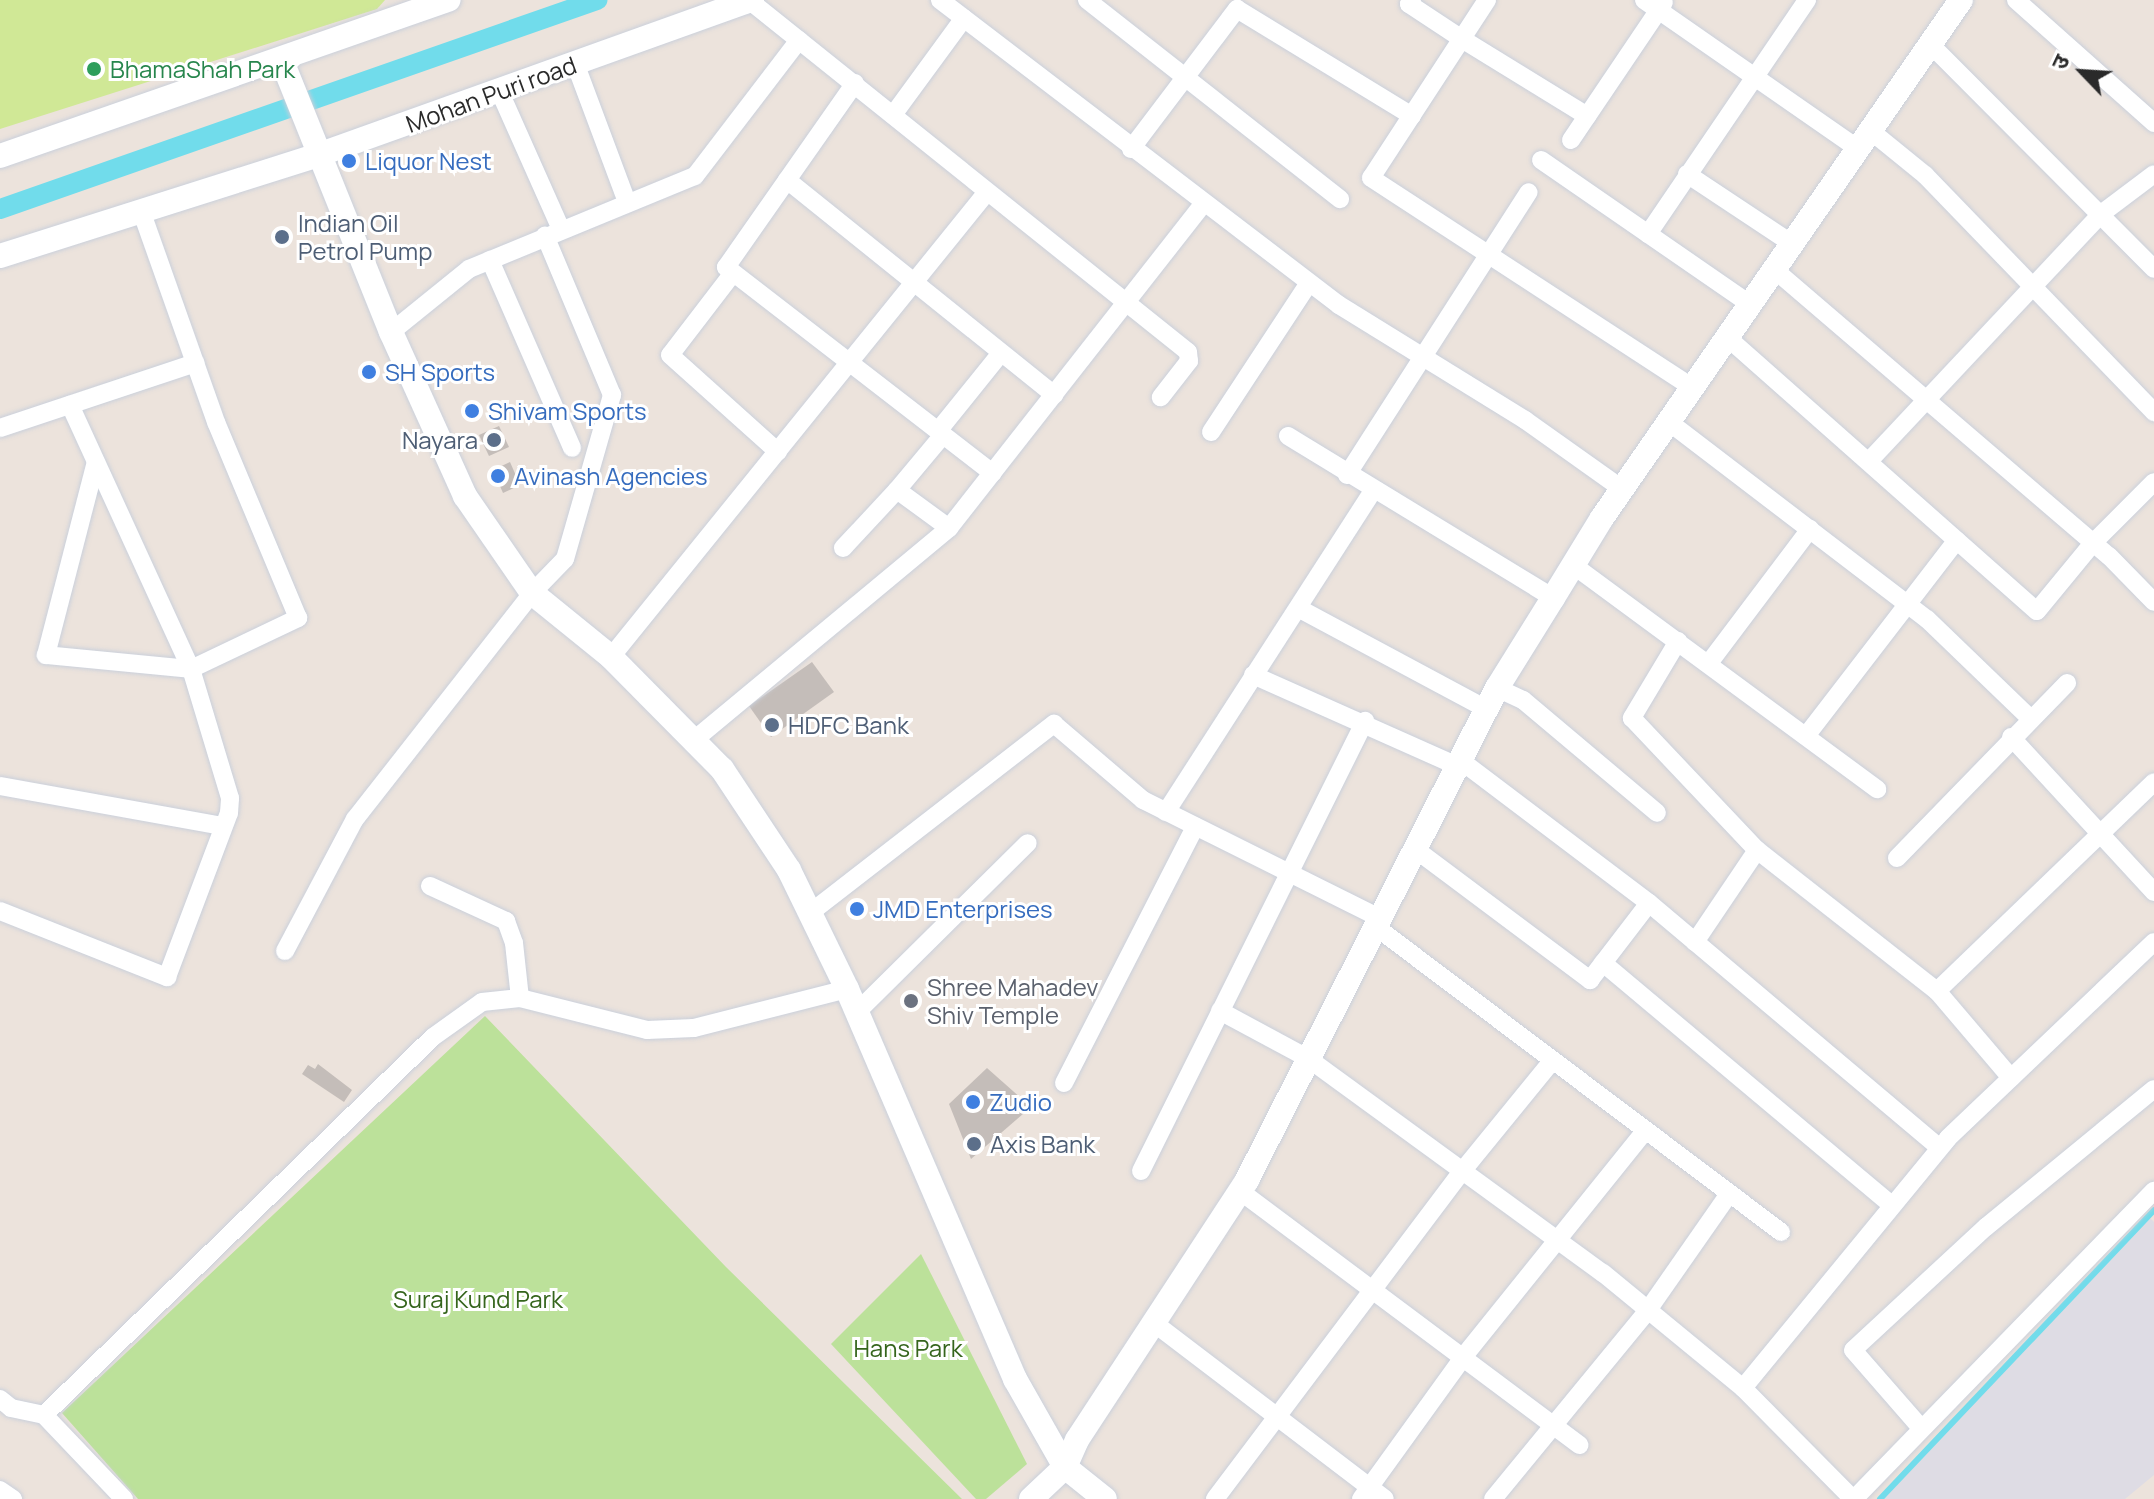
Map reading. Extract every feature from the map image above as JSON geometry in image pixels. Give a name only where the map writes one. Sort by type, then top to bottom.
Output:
[{"type":"street","points":[[0,156],[285,69],[405,8],[449,0]]},
{"type":"street","points":[[751,0],[1188,352],[1189,361],[1161,397]]},
{"type":"street","name":"Mohan Puri road","points":[[0,256],[318,155],[751,0]]},
{"type":"street","points":[[940,0],[1309,283],[1419,358],[1525,420],[1622,489]]},
{"type":"street","points":[[1087,0],[1340,199]]},
{"type":"street","points":[[1412,0],[1409,4],[1587,116]]},
{"type":"street","points":[[1487,0],[1371,178],[1693,388]]},
{"type":"street","points":[[1648,234],[1807,0]]},
{"type":"street","points":[[1031,1499],[1065,1467],[1077,1440],[1240,1191],[1492,699],[1573,565],[1622,489],[1961,0]]},
{"type":"street","points":[[2016,0],[2154,123]]},
{"type":"street","points":[[1571,140],[1656,3],[1758,74],[1925,175],[2154,412]]},
{"type":"street","points":[[1131,149],[1187,80],[1230,5],[1412,116]]},
{"type":"street","points":[[893,115],[964,18]]},
{"type":"street","points":[[391,332],[469,269],[695,176],[799,40]]},
{"type":"street","points":[[1931,45],[2154,269]]},
{"type":"street","points":[[575,63],[627,202]]},
{"type":"street","points":[[285,69],[391,332],[465,496],[532,593],[611,657],[694,740],[730,781],[789,870],[847,989],[1015,1379],[1065,1467],[1105,1499]]},
{"type":"street","points":[[855,83],[726,267],[993,473]]},
{"type":"street","points":[[285,951],[355,819],[532,593],[565,559],[612,395],[499,90]]},
{"type":"street","points":[[1541,160],[1751,305]]},
{"type":"street","points":[[1687,174],[1794,245]]},
{"type":"street","points":[[1869,461],[2030,286],[2101,214],[2154,174]]},
{"type":"street","points":[[787,180],[913,285],[1054,395]]},
{"type":"street","points":[[611,657],[987,192]]},
{"type":"street","points":[[1347,475],[1419,358],[1529,192]]},
{"type":"street","points":[[694,740],[949,528],[1203,204]]},
{"type":"street","points":[[96,462],[46,655],[191,669],[298,618],[195,363],[141,210]]},
{"type":"street","points":[[490,260],[572,448]]},
{"type":"street","points":[[1776,271],[2093,543],[2154,602]]},
{"type":"street","points":[[733,273],[670,355],[778,452]]},
{"type":"street","points":[[1211,432],[1309,283]]},
{"type":"street","points":[[1728,338],[2037,611],[2093,543],[2154,482]]},
{"type":"street","points":[[843,548],[897,490],[1001,353]]},
{"type":"street","points":[[0,428],[195,363]]},
{"type":"street","points":[[0,911],[167,977],[230,798],[191,669],[70,405]]},
{"type":"street","points":[[1669,422],[1909,605],[2030,718]]},
{"type":"street","points":[[1288,436],[1372,492],[1553,598]]},
{"type":"street","points":[[897,490],[949,528]]},
{"type":"street","points":[[1166,812],[1372,492]]},
{"type":"street","points":[[1709,663],[1810,529]]},
{"type":"street","points":[[1806,736],[1957,540]]},
{"type":"street","points":[[1573,565],[1877,789]]},
{"type":"street","points":[[1298,608],[1492,699],[1523,700],[1657,813]]},
{"type":"street","points":[[1678,641],[1632,718],[1757,850],[1937,991],[2011,1078]]},
{"type":"street","points":[[1253,675],[1459,763],[1649,903],[1940,1148]]},
{"type":"street","points":[[1897,858],[2011,737],[2067,683]]},
{"type":"street","points":[[1141,1171],[1365,721]]},
{"type":"street","points":[[810,913],[1054,724],[1143,800],[1378,922],[1552,1061],[1781,1232]]},
{"type":"street","points":[[2011,737],[2154,892]]},
{"type":"street","points":[[1937,991],[2154,782]]},
{"type":"street","points":[[0,786],[222,826]]},
{"type":"street","points":[[1064,1083],[1195,827]]},
{"type":"street","points":[[857,1012],[1028,843]]},
{"type":"street","points":[[1415,849],[1590,980],[1649,903]]},
{"type":"street","points":[[1695,942],[1757,850]]},
{"type":"street","points":[[430,886],[506,921],[514,943],[520,998]]},
{"type":"street","points":[[1743,1388],[1940,1148],[2154,942]]},
{"type":"street","points":[[1603,963],[1891,1205]]},
{"type":"street","points":[[44,1415],[433,1037],[482,1002],[520,998],[663,1029],[694,1028],[847,989]]},
{"type":"street","points":[[1220,1011],[1309,1059],[1560,1241],[1743,1388],[1854,1499],[2154,1191]]},
{"type":"street","points":[[1215,1499],[1464,1169],[1552,1061]]},
{"type":"street","points":[[1921,1428],[1853,1350],[1986,1227],[2154,1089]]},
{"type":"street","points":[[1365,1493],[1464,1356],[1560,1241],[1645,1131]]},
{"type":"street","points":[[1240,1191],[1579,1445]]},
{"type":"street","points":[[1493,1499],[1648,1310],[1729,1194]]},
{"type":"street","points":[[1154,1323],[1279,1418],[1365,1493],[1385,1499]]},
{"type":"street","points":[[4,1410],[44,1415],[124,1499]]},
{"type":"street","points":[[0,1490],[13,1499]]},
{"type":"shaded area","points":[[2149,1217],[2154,1222],[2154,1475],[2125,1499],[1884,1499]]},
{"type":"green space","name":"BhamaShah Park","points":[[0,0],[385,0],[377,9],[0,129]]},
{"type":"green space","name":"Suraj Kund Park","points":[[485,1016],[726,1267],[962,1499],[138,1499],[62,1413]]},
{"type":"green space","name":"Hans Park","points":[[921,1254],[1027,1464],[986,1499],[976,1499],[831,1344]]},
{"type":"building","points":[[499,426],[509,447],[489,456],[479,435]]},
{"type":"building","points":[[510,462],[520,485],[503,493],[493,470]]},
{"type":"building","points":[[812,662],[834,692],[771,737],[749,706]]},
{"type":"building","points":[[318,1064],[352,1090],[344,1102],[302,1074],[308,1065],[315,1069]]},
{"type":"building","points":[[987,1068],[1031,1107],[971,1159],[949,1104]]},
{"type":"waterway","points":[[0,209],[597,0]]},
{"type":"waterway","points":[[1880,1499],[2154,1210]]},
{"type":"place","name":"BhamaShah Park","points":[[94,69]]},
{"type":"place","name":"Liquor Nest","points":[[349,161]]},
{"type":"place","name":"Indian Oil Petrol Pump","points":[[282,237]]},
{"type":"place","name":"SH Sports","points":[[369,372]]},
{"type":"place","name":"Shivam Sports","points":[[472,411]]},
{"type":"place","name":"Nayara","points":[[494,440]]},
{"type":"place","name":"Avinash Agencies","points":[[498,476]]},
{"type":"place","name":"HDFC Bank","points":[[772,725]]},
{"type":"place","name":"JMD Enterprises","points":[[857,909]]},
{"type":"place","name":"Shree Mahadev Shiv Temple","points":[[911,1001]]},
{"type":"place","name":"Zudio","points":[[973,1102]]},
{"type":"place","name":"Axis Bank","points":[[974,1144]]}]
